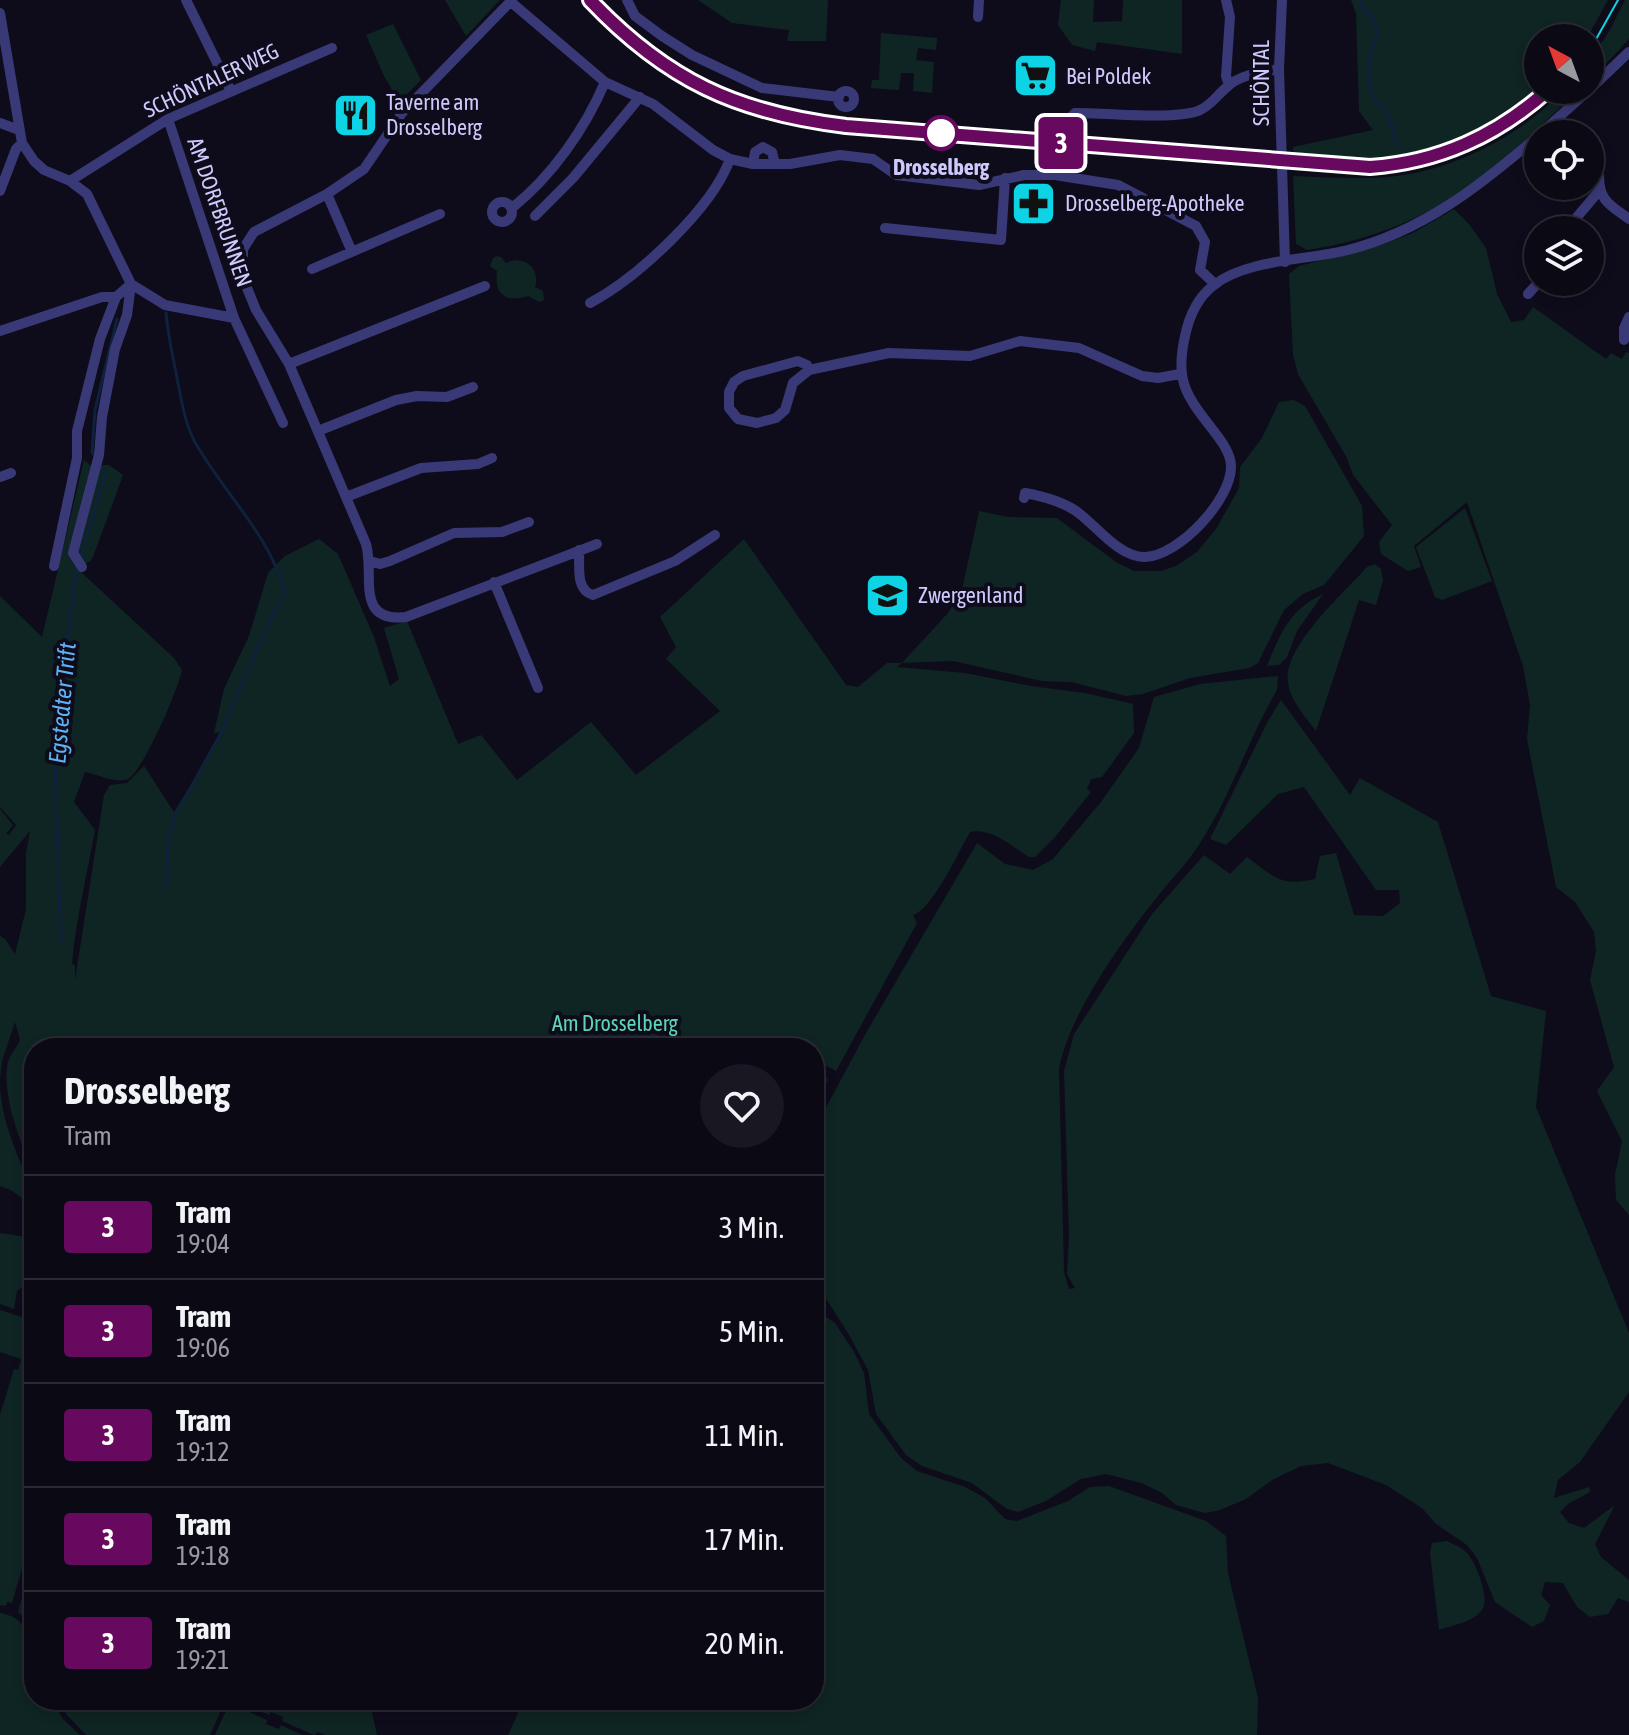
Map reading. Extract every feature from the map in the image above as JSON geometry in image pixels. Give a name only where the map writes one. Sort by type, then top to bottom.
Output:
[{"type":"street","points":[[186,0],[231,91]]},
{"type":"street","points":[[627,0],[635,16],[662,36],[692,55],[762,88],[839,97]]},
{"type":"street","points":[[978,17],[979,0]]},
{"type":"street","points":[[1226,0],[1230,17],[1226,76],[1229,85]]},
{"type":"street","name":"SCHÖNTAL","points":[[1282,0],[1279,69],[1285,262]]},
{"type":"street","points":[[597,544],[406,617],[385,615],[375,608],[370,600],[370,561],[366,544],[289,364],[278,342],[265,326],[243,278],[243,249],[254,232],[327,194],[364,169],[392,125],[409,105],[512,1],[605,82],[653,104],[713,150],[730,159],[753,164],[803,164],[840,155],[873,159],[896,175],[929,180],[979,185],[1024,175],[1055,175],[1118,185],[1185,219],[1201,232],[1205,242],[1200,270],[1215,284]]},
{"type":"street","points":[[0,13],[22,143],[44,170],[70,181],[87,194],[131,284],[127,315],[112,363],[99,455],[77,561]]},
{"type":"street","name":"SCHÖNTALER WEG","points":[[70,181],[168,119],[332,48]]},
{"type":"street","points":[[1604,76],[1629,52]]},
{"type":"street","points":[[1068,120],[1075,113],[1150,114],[1201,110],[1240,79],[1279,69]]},
{"type":"street","points":[[512,208],[549,171],[587,117],[605,82]]},
{"type":"street","points":[[535,216],[573,178],[640,97]]},
{"type":"street","points":[[1556,120],[1574,104]]},
{"type":"street","name":"AM DORFBRUNNEN","points":[[168,119],[234,318],[283,423]]},
{"type":"street","points":[[0,123],[19,130]]},
{"type":"street","points":[[0,191],[16,149],[22,143]]},
{"type":"street","points":[[753,164],[755,152],[763,147],[772,152],[775,164]]},
{"type":"street","points":[[1024,498],[1025,493],[1042,496],[1074,509],[1123,549],[1141,558],[1160,555],[1177,547],[1207,517],[1222,492],[1231,467],[1223,443],[1190,399],[1180,374],[1184,341],[1199,301],[1215,284],[1241,271],[1350,250],[1423,221],[1484,182],[1524,148]]},
{"type":"street","points":[[590,303],[607,294],[665,246],[717,185],[730,159]]},
{"type":"street","points":[[891,232],[1001,240],[1005,178]]},
{"type":"street","points":[[327,194],[352,252]]},
{"type":"street","points":[[1604,199],[1629,219]]},
{"type":"street","points":[[1578,216],[1591,200]]},
{"type":"street","points":[[312,269],[440,214]]},
{"type":"street","points":[[131,284],[165,305],[234,318]]},
{"type":"street","points":[[54,566],[77,458],[77,431],[100,339],[116,297],[131,284]]},
{"type":"street","points":[[289,364],[485,286]]},
{"type":"street","points":[[0,331],[102,297],[116,297]]},
{"type":"street","points":[[1624,340],[1624,328],[1629,317]]},
{"type":"street","points":[[809,370],[807,365],[798,361],[743,376],[734,382],[729,392],[729,408],[746,423],[776,418],[785,410],[793,383],[809,370],[889,353],[970,356],[1027,341],[1079,348],[1142,376],[1158,378],[1180,374]]},
{"type":"street","points":[[318,431],[396,400],[417,396],[447,397],[473,387]]},
{"type":"street","points":[[346,497],[421,468],[478,464],[492,458]]},
{"type":"street","points":[[370,561],[380,564],[390,561],[454,533],[502,532],[529,522]]},
{"type":"street","points":[[579,550],[581,587],[585,593],[593,595],[675,561],[715,535]]},
{"type":"street","points":[[494,582],[538,688]]},
{"type":"green space","points":[[445,0],[500,0],[466,36]]},
{"type":"green space","points":[[698,0],[828,0],[826,41],[787,41],[789,30],[732,23]]},
{"type":"green space","points":[[1061,0],[1094,0],[1093,22],[1122,21],[1123,0],[1182,0],[1182,54],[1097,42],[1095,51],[1072,45],[1058,25]]},
{"type":"green space","points":[[1351,0],[1608,0],[1595,24],[1524,24],[1524,104],[1484,133],[1455,146],[1396,159],[1294,158],[1293,147],[1373,130],[1359,111],[1356,13]]},
{"type":"green space","points":[[1625,0],[1629,0],[1629,39],[1604,66],[1604,39]]},
{"type":"green space","points":[[393,24],[421,80],[402,99],[397,98],[384,76],[366,35]]},
{"type":"green space","points":[[881,33],[937,38],[936,50],[918,48],[916,60],[934,62],[932,93],[913,91],[914,73],[901,73],[899,90],[871,88],[872,80],[879,80]]},
{"type":"green space","points":[[1549,104],[1564,104],[1547,120],[1529,120]]},
{"type":"green space","points":[[1524,124],[1524,141],[1468,188],[1425,213],[1402,224],[1331,246],[1307,250],[1296,244],[1293,176],[1352,178],[1417,173],[1472,155]]},
{"type":"green space","points":[[1454,209],[1486,248],[1497,294],[1511,322],[1524,320],[1533,307],[1606,359],[1611,353],[1622,359],[1626,352],[1629,353],[1629,1215],[1616,1200],[1615,1175],[1622,1141],[1597,1091],[1614,1067],[1590,980],[1596,951],[1594,932],[1575,902],[1556,887],[1527,739],[1530,705],[1523,666],[1467,502],[1414,546],[1421,567],[1408,571],[1381,554],[1379,542],[1392,525],[1353,475],[1347,458],[1298,374],[1293,355],[1289,274],[1299,266],[1378,246],[1413,233]]},
{"type":"green space","points":[[497,256],[506,263],[519,260],[530,265],[536,274],[535,287],[543,291],[544,300],[539,302],[528,296],[513,298],[503,295],[497,286],[497,271],[490,266]]},
{"type":"green space","points":[[1294,400],[1305,406],[1362,506],[1364,536],[1324,585],[1303,594],[1284,610],[1258,663],[1249,668],[1190,678],[1143,694],[1126,696],[1071,682],[1042,681],[953,661],[902,663],[948,613],[962,590],[979,511],[1008,517],[1057,518],[1116,562],[1134,571],[1161,571],[1176,566],[1197,552],[1216,529],[1239,488],[1240,467],[1262,438],[1279,402]]},
{"type":"green space","name":"Am Drosselberg","points":[[84,460],[90,465],[109,465],[123,475],[91,561],[84,564],[82,573],[174,658],[182,670],[159,729],[134,773],[128,779],[118,780],[85,772],[74,802],[95,830],[74,946],[72,963],[75,966],[75,980],[104,795],[110,785],[127,783],[144,766],[174,812],[223,732],[214,733],[224,689],[249,636],[268,573],[285,556],[319,539],[338,554],[374,637],[390,686],[399,679],[384,628],[407,621],[458,744],[481,735],[517,780],[591,722],[636,775],[720,711],[666,659],[676,647],[660,617],[744,539],[846,685],[858,687],[887,663],[902,663],[897,667],[965,673],[1085,693],[1133,704],[1134,733],[1102,777],[1091,779],[1087,789],[1091,792],[1035,857],[1029,857],[994,835],[970,832],[936,892],[913,915],[917,923],[836,1071],[827,1066],[824,1069],[824,1038],[664,1038],[662,1034],[656,1038],[24,1038],[24,1149],[7,1089],[8,1062],[20,1040],[15,1022],[2,1061],[0,1080],[0,936],[15,954],[26,909],[26,853],[30,831],[0,867],[0,809],[13,825],[6,834],[9,835],[16,825],[0,807],[0,596],[42,637]]},
{"type":"green space","points":[[1465,508],[1492,581],[1442,600],[1435,597],[1416,547]]},
{"type":"green space","points":[[1375,564],[1381,569],[1383,580],[1376,605],[1359,600],[1316,731],[1292,696],[1288,683],[1289,669],[1295,653],[1317,621],[1367,567]]},
{"type":"green space","points":[[1323,594],[1297,631],[1287,657],[1279,665],[1267,666],[1294,615]]},
{"type":"green space","points":[[1278,676],[1277,690],[1211,825],[1191,856],[1116,952],[1086,1000],[1065,1047],[1059,1069],[1064,1272],[1069,1289],[1075,1288],[1067,1274],[1069,1237],[1064,1071],[1074,1034],[1152,914],[1204,855],[1230,874],[1247,857],[1271,875],[1294,882],[1315,879],[1320,856],[1336,853],[1354,915],[1383,916],[1400,903],[1399,890],[1376,890],[1304,787],[1278,794],[1226,845],[1210,839],[1281,700],[1350,795],[1360,778],[1438,822],[1491,996],[1546,1011],[1536,1107],[1629,1333],[1629,1392],[1580,1462],[1558,1480],[1554,1498],[1589,1487],[1590,1492],[1560,1512],[1569,1523],[1584,1528],[1615,1505],[1595,1544],[1601,1557],[1629,1580],[1629,1602],[1618,1598],[1608,1614],[1590,1617],[1577,1607],[1563,1583],[1545,1582],[1541,1595],[1550,1605],[1544,1621],[1532,1627],[1495,1602],[1477,1558],[1467,1545],[1436,1524],[1422,1508],[1386,1485],[1328,1463],[1301,1466],[1272,1480],[1246,1499],[1205,1513],[1176,1505],[1162,1493],[1142,1483],[1106,1474],[1081,1479],[1046,1501],[1018,1512],[1007,1509],[972,1483],[922,1466],[906,1455],[876,1414],[868,1370],[824,1296],[824,1111],[977,843],[1005,864],[1033,870],[1053,859],[1101,802],[1139,748],[1154,697],[1200,684]]},
{"type":"green space","points":[[0,1089],[8,1127],[24,1171],[24,1200],[0,1186]]},
{"type":"green space","points":[[0,1233],[24,1237],[24,1285],[17,1291],[14,1309],[0,1304]]},
{"type":"green space","points":[[0,1310],[24,1318],[24,1562],[12,1603],[7,1602],[6,1606],[0,1605],[0,1415],[14,1369],[18,1370],[21,1359],[0,1352]]},
{"type":"green space","points":[[824,1316],[835,1323],[864,1373],[869,1414],[901,1458],[917,1471],[965,1487],[985,1498],[1005,1519],[1017,1521],[1068,1501],[1090,1487],[1109,1486],[1206,1521],[1226,1536],[1228,1573],[1258,1698],[1257,1735],[508,1735],[519,1710],[824,1710]]},
{"type":"green space","points":[[1447,1541],[1464,1550],[1471,1559],[1481,1580],[1484,1603],[1475,1617],[1439,1630],[1430,1553],[1432,1543]]},
{"type":"green space","points":[[24,1590],[24,1617],[18,1612]]},
{"type":"green space","points":[[0,1613],[18,1620],[24,1629],[24,1710],[57,1710],[80,1735],[0,1735]]},
{"type":"green space","points":[[64,1710],[221,1710],[210,1735],[86,1735]]},
{"type":"green space","points":[[226,1710],[244,1710],[267,1720],[266,1724],[279,1729],[281,1725],[302,1735],[215,1735]]},
{"type":"green space","points":[[257,1710],[371,1710],[377,1735],[325,1735],[318,1732],[314,1735],[282,1721],[283,1717],[271,1712],[269,1715]]},
{"type":"waterway","points":[[1362,0],[1362,8],[1370,15],[1376,28],[1369,68],[1371,88],[1377,103],[1387,113],[1398,145]]},
{"type":"waterway","points":[[166,313],[181,400],[192,436],[269,552],[285,592],[221,733],[180,807]]},
{"type":"waterway","name":"Egstedter Trift","points":[[95,457],[92,452],[95,410],[117,319]]},
{"type":"waterway","name":"Egstedter Trift","points":[[81,557],[105,474],[102,469]]},
{"type":"waterway","name":"Egstedter Trift","points":[[61,942],[54,734],[77,568]]},
{"type":"waterway","points":[[166,889],[168,839],[176,813]]},
{"type":"tram line","points":[[583,0],[634,48],[672,76],[713,98],[786,122],[865,132],[1352,170],[1416,164],[1446,157],[1503,132],[1540,104]]},
{"type":"tram line","name":"3","points":[[590,0],[651,56],[707,90],[769,113],[846,126],[1370,167],[1413,162],[1453,151],[1506,124],[1532,104]]},
{"type":"tram line","points":[[1604,25],[1618,0]]},
{"type":"place","name":"Bei Poldek","points":[[1035,76]]},
{"type":"place","name":"Taverne am Drosselberg","points":[[355,115]]},
{"type":"place","name":"Drosselberg","points":[[941,133]]},
{"type":"place","name":"Drosselberg-Apotheke","points":[[1034,203]]},
{"type":"place","name":"Zwergenland","points":[[887,595]]}]
